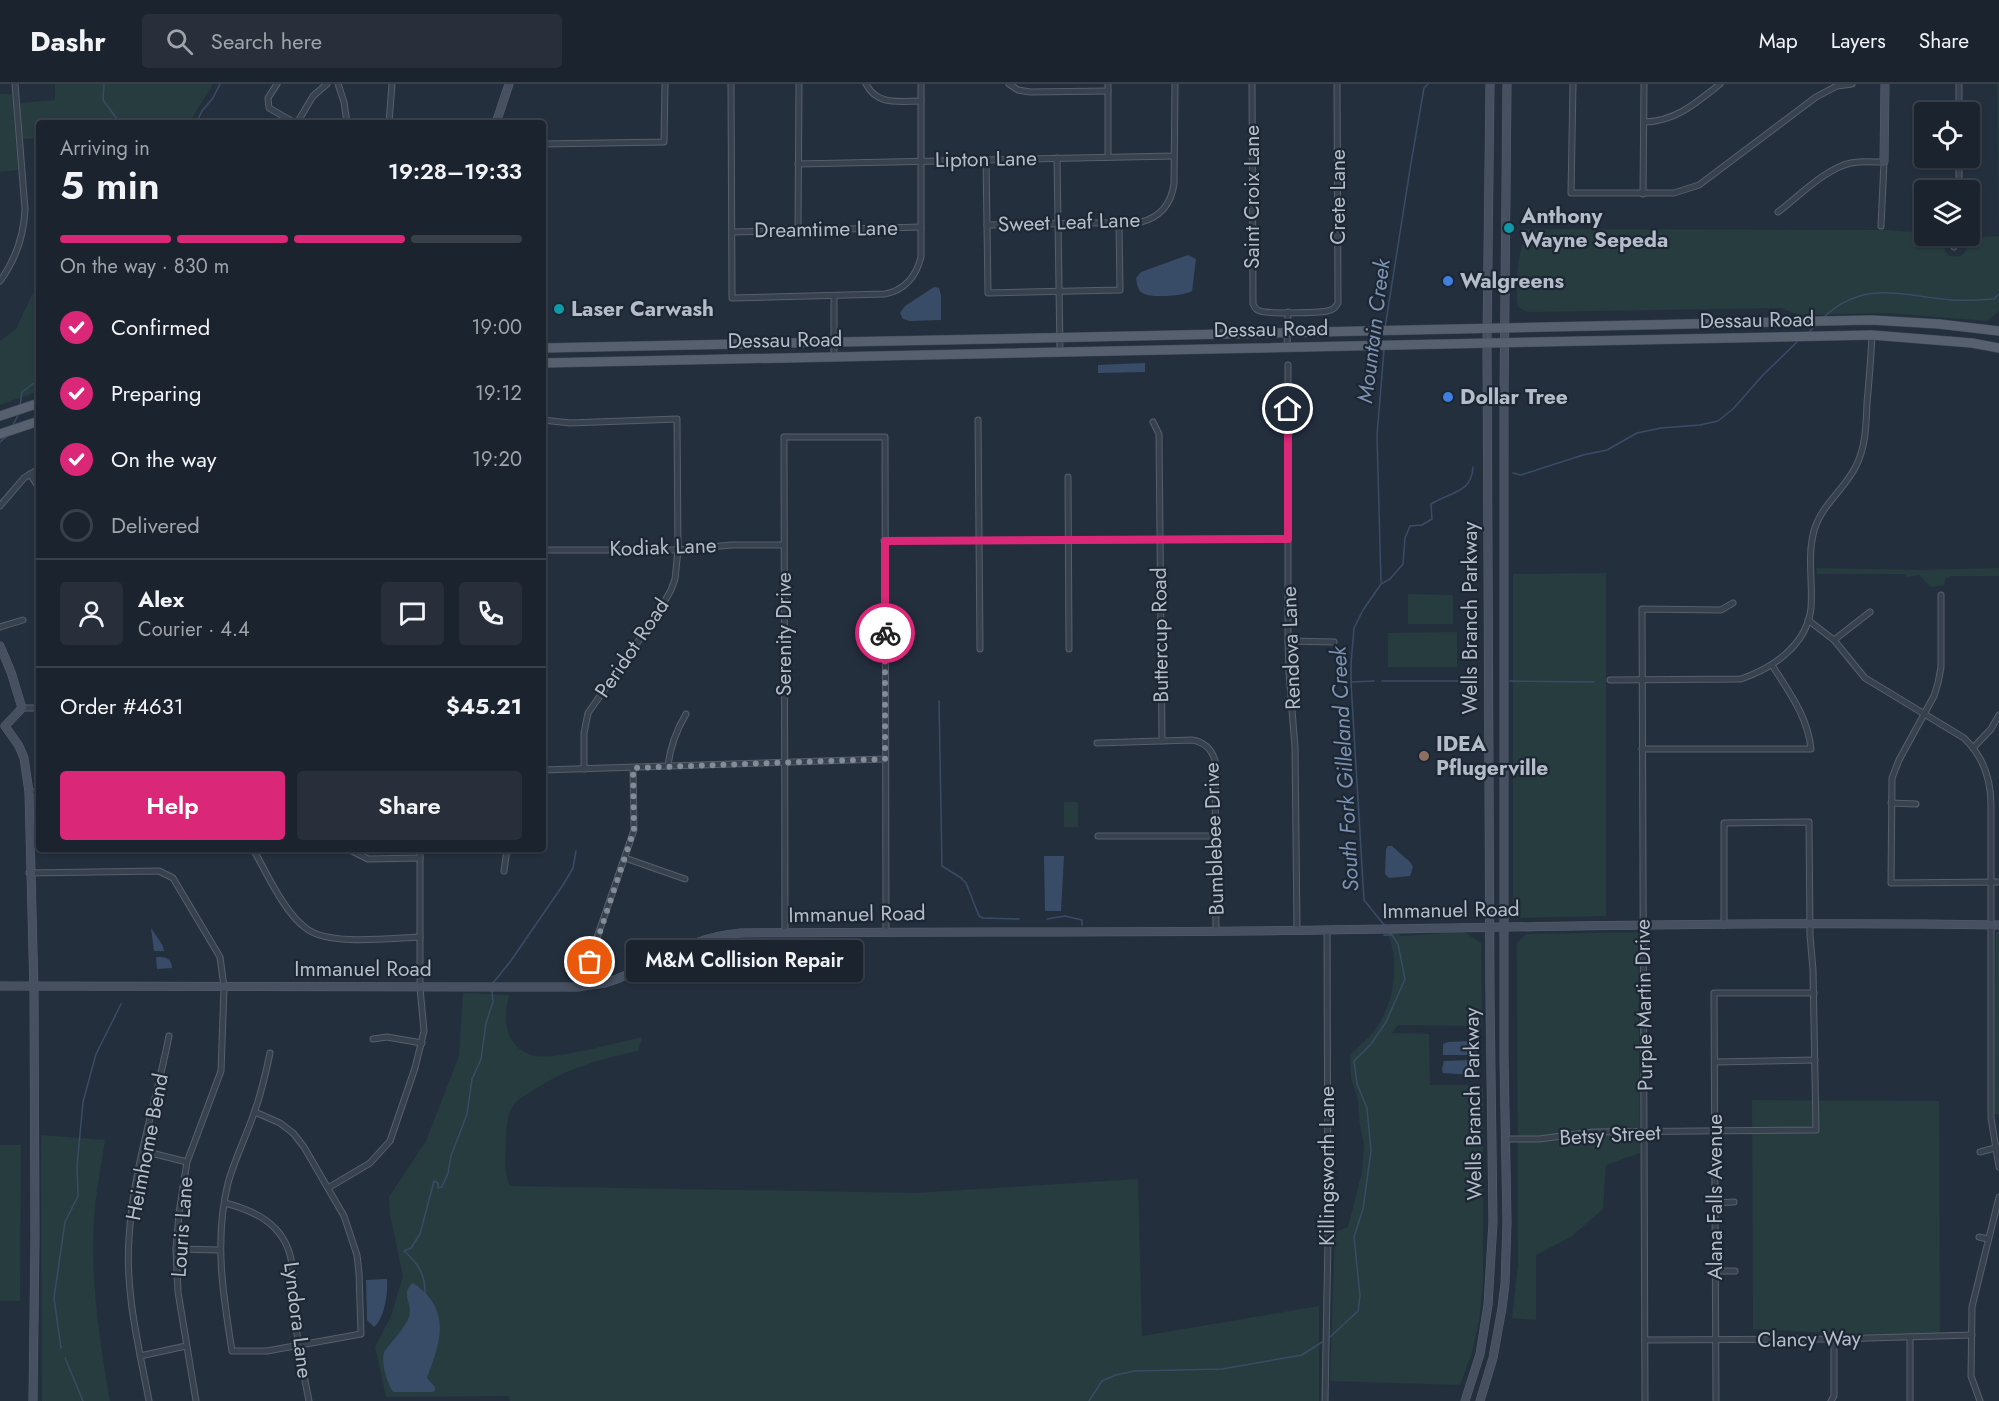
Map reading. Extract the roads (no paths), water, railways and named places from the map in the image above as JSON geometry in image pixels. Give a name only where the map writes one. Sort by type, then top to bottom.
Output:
[{"type":"main road","name":"Dessau Road","points":[[546,348],[835,341],[1059,339],[1872,320],[1940,324],[1999,331]]},
{"type":"main road","points":[[1872,320],[1872,335]]},
{"type":"main road","name":"Dessau Road","points":[[546,363],[1872,335],[1999,348]]},
{"type":"main road","points":[[0,416],[36,404]]},
{"type":"main road","points":[[0,434],[36,422]]},
{"type":"street","points":[[0,281],[17,254],[24,224],[25,209],[15,84]]},
{"type":"street","points":[[277,84],[268,98],[269,108],[291,120]]},
{"type":"street","points":[[298,120],[313,96],[327,84]]},
{"type":"street","points":[[338,84],[347,120]]},
{"type":"street","points":[[389,120],[392,84]]},
{"type":"street","points":[[497,120],[509,84]]},
{"type":"street","points":[[546,144],[664,142],[665,84]]},
{"type":"street","points":[[731,84],[732,298],[885,294],[896,291],[907,284],[919,266],[921,257],[921,84]]},
{"type":"street","points":[[798,230],[799,84]]},
{"type":"street","points":[[866,84],[880,99],[921,101]]},
{"type":"street","points":[[1009,84],[1018,90],[1030,92],[1108,91]]},
{"type":"street","points":[[1059,84],[1059,92]]},
{"type":"street","points":[[1107,84],[1108,157]]},
{"type":"street","name":"Sweet Leaf Lane","points":[[987,225],[1119,223],[1148,220],[1164,209],[1172,197],[1174,184],[1174,84]]},
{"type":"street","name":"Saint Croix Lane","points":[[1252,84],[1252,297],[1255,308],[1263,312],[1288,312]]},
{"type":"street","name":"Crete Lane","points":[[1288,312],[1326,311],[1334,309],[1338,303],[1337,84]]},
{"type":"street","name":"Wells Branch Parkway","points":[[1465,1401],[1480,1354],[1491,1281],[1493,1222],[1489,927],[1487,343],[1490,84]]},
{"type":"street","name":"Wells Branch Parkway","points":[[1480,1401],[1493,1358],[1505,1284],[1507,1222],[1504,927],[1504,328],[1507,84]]},
{"type":"street","points":[[1573,84],[1571,193],[1643,194],[1674,193],[1699,185],[1816,96],[1837,86],[1852,84]]},
{"type":"street","points":[[1643,194],[1644,84]]},
{"type":"street","points":[[1645,122],[1657,122],[1676,116],[1689,109],[1720,84]]},
{"type":"street","points":[[1881,226],[1885,84]]},
{"type":"street","points":[[1959,84],[1959,102]]},
{"type":"street","name":"Lipton Lane","points":[[798,164],[1173,156]]},
{"type":"street","points":[[1057,158],[1060,351]]},
{"type":"street","points":[[986,159],[988,293],[1120,290],[1119,223]]},
{"type":"street","points":[[1778,212],[1825,176],[1843,166],[1853,163],[1884,162]]},
{"type":"street","name":"Dreamtime Lane","points":[[732,232],[921,227]]},
{"type":"street","points":[[1489,237],[1505,237]]},
{"type":"street","points":[[834,296],[834,357]]},
{"type":"street","points":[[1287,347],[1288,312]]},
{"type":"street","points":[[1610,680],[1741,678],[1758,673],[1772,665],[1787,653],[1801,636],[1811,608],[1811,560],[1814,529],[1856,468],[1864,444],[1872,335]]},
{"type":"street","name":"Rendova Lane","points":[[1288,365],[1288,641],[1295,747],[1297,930]]},
{"type":"street","name":"Peridot Road","points":[[546,420],[570,423],[677,419],[678,550],[675,579],[666,600],[588,713],[584,733],[584,769]]},
{"type":"street","points":[[978,420],[980,649]]},
{"type":"street","name":"Buttercup Road","points":[[1154,422],[1158,434],[1162,741]]},
{"type":"street","points":[[1488,435],[1504,435]]},
{"type":"street","name":"Serenity Drive","points":[[785,933],[784,437],[885,437],[885,541]]},
{"type":"street","points":[[0,506],[24,478],[36,471]]},
{"type":"street","points":[[30,474],[36,483]]},
{"type":"street","points":[[1068,477],[1069,649]]},
{"type":"street","points":[[886,932],[885,541],[1288,539]]},
{"type":"street","name":"Kodiak Lane","points":[[546,550],[678,550],[731,545],[783,545]]},
{"type":"street","points":[[1488,567],[1504,566]]},
{"type":"street","points":[[1941,595],[1941,667],[1936,690],[1892,778],[1891,884],[1999,882]]},
{"type":"street","name":"Purple Martin Drive","points":[[1645,1401],[1642,609],[1721,610],[1733,603]]},
{"type":"street","points":[[1834,640],[1870,612]]},
{"type":"street","points":[[0,627],[23,620]]},
{"type":"street","points":[[1808,620],[1834,640],[1864,678],[1954,731],[1973,747],[1983,762],[1989,779],[1995,812],[1991,882],[1995,925],[1991,1118],[1999,1167]]},
{"type":"street","points":[[1288,641],[1334,642]]},
{"type":"street","points":[[0,646],[22,708]]},
{"type":"street","points":[[1642,749],[1811,749],[1810,735],[1803,715],[1772,665]]},
{"type":"street","points":[[1488,682],[1504,682]]},
{"type":"street","points":[[33,1401],[34,985],[28,792],[24,758],[20,746],[3,724],[22,708],[36,708]]},
{"type":"street","points":[[668,766],[674,738],[686,714]]},
{"type":"street","points":[[1973,747],[1985,737],[1999,715]]},
{"type":"street","points":[[1097,743],[1162,741]]},
{"type":"street","name":"Bumblebee Drive","points":[[1162,741],[1198,741],[1208,748],[1215,760],[1216,931]]},
{"type":"street","points":[[546,770],[885,759]]},
{"type":"street","points":[[591,985],[592,952],[634,830],[633,768]]},
{"type":"street","points":[[28,792],[36,792]]},
{"type":"street","points":[[1891,803],[1916,804]]},
{"type":"street","points":[[1714,1062],[1815,1060],[1809,822],[1724,823],[1724,925]]},
{"type":"street","points":[[1098,836],[1215,836]]},
{"type":"street","points":[[255,852],[284,901],[307,929],[336,939],[420,937]]},
{"type":"street","points":[[354,852],[368,859],[420,858]]},
{"type":"street","points":[[328,1188],[370,1164],[390,1141],[422,1043],[424,1017],[420,988],[420,852]]},
{"type":"street","points":[[504,871],[507,852]]},
{"type":"street","points":[[625,858],[685,879]]},
{"type":"street","name":"Louris Lane","points":[[29,873],[159,871],[173,878],[220,957],[224,987],[221,1071],[187,1162],[176,1249],[178,1292],[196,1401]]},
{"type":"street","name":"Immanuel Road","points":[[0,986],[559,988],[591,985],[617,979],[682,947],[707,938],[734,933],[1216,931],[1643,925],[1995,925]]},
{"type":"street","name":"Killingsworth Lane","points":[[1325,1401],[1328,1239],[1327,930]]},
{"type":"street","name":"Alana Falls Avenue","points":[[1716,1401],[1714,993],[1814,993]]},
{"type":"street","name":"Heimhome Bend","points":[[149,1401],[130,1301],[129,1238],[134,1193],[169,1036]]},
{"type":"street","points":[[373,1039],[387,1037],[422,1043]]},
{"type":"street","points":[[255,1112],[280,1123],[293,1133],[304,1147],[344,1216],[357,1255],[361,1334],[267,1351],[232,1351],[219,1250],[228,1184],[255,1112],[270,1053]]},
{"type":"street","name":"Betsy Street","points":[[1505,1139],[1539,1139],[1593,1132],[1816,1130],[1815,1060]]},
{"type":"street","points":[[1980,1152],[1997,1147]]},
{"type":"street","points":[[143,1151],[187,1162]]},
{"type":"street","points":[[1980,1401],[1971,1376],[1972,1307],[1999,1197]]},
{"type":"street","points":[[1715,1203],[1734,1202]]},
{"type":"street","name":"Lyndora Lane","points":[[225,1203],[250,1210],[266,1218],[278,1230],[286,1244],[291,1260],[293,1306],[309,1401]]},
{"type":"street","points":[[1979,1237],[1988,1239]]},
{"type":"street","points":[[176,1249],[219,1250]]},
{"type":"street","points":[[1715,1272],[1735,1271]]},
{"type":"street","name":"Clancy Way","points":[[1645,1340],[1834,1339],[1972,1335]]},
{"type":"street","points":[[1910,1336],[1910,1401]]},
{"type":"street","points":[[1831,1401],[1834,1396],[1834,1339]]},
{"type":"street","points":[[140,1356],[186,1346]]},
{"type":"water","points":[[1188,255],[1196,259],[1192,291],[1166,296],[1151,296],[1141,292],[1136,278],[1141,272]]},
{"type":"water","points":[[934,287],[939,288],[941,295],[941,320],[910,321],[903,319],[900,313],[905,306]]},
{"type":"water","points":[[1145,363],[1145,372],[1098,373],[1098,365]]},
{"type":"water","points":[[1388,846],[1392,846],[1410,862],[1413,867],[1410,876],[1389,878],[1385,874]]},
{"type":"water","points":[[1044,856],[1064,856],[1061,911],[1045,911]]},
{"type":"water","points":[[151,928],[163,946],[164,951],[154,951]]},
{"type":"water","points":[[156,957],[167,958],[172,968],[157,969]]},
{"type":"water","points":[[1475,1042],[1478,1053],[1443,1055],[1443,1044]]},
{"type":"water","points":[[1471,1060],[1477,1066],[1473,1075],[1443,1073],[1444,1061]]},
{"type":"water","points":[[387,1279],[383,1311],[374,1327],[367,1320],[366,1280]]},
{"type":"water","points":[[413,1283],[434,1304],[438,1315],[439,1339],[427,1378],[435,1390],[433,1392],[393,1392],[387,1378],[383,1357],[384,1352],[402,1330],[409,1317],[407,1291]]},
{"type":"waterway","points":[[104,84],[103,100],[117,120]]},
{"type":"waterway","points":[[198,120],[220,84]]},
{"type":"waterway","name":"Mountain Creek","points":[[1385,328],[1424,88],[1428,84]]},
{"type":"waterway","name":"South Fork Gilleland Creek","points":[[1824,317],[1839,305],[1869,294],[1885,293],[1962,300],[1994,299],[1999,294]]},
{"type":"waterway","name":"South Fork Gilleland Creek","points":[[1809,332],[1816,325]]},
{"type":"waterway","name":"South Fork Gilleland Creek","points":[[1513,473],[1521,475],[1583,455],[1607,450],[1637,433],[1718,421],[1733,409],[1763,375],[1798,341]]},
{"type":"waterway","name":"Mountain Creek","points":[[1381,582],[1377,435],[1384,350]]},
{"type":"waterway","points":[[20,406],[22,392],[36,381]]},
{"type":"waterway","points":[[13,425],[19,413]]},
{"type":"waterway","points":[[0,442],[6,437]]},
{"type":"waterway","name":"South Fork Gilleland Creek","points":[[1385,926],[1364,900],[1351,682],[1354,628],[1381,584],[1390,579],[1403,564],[1405,538],[1410,526],[1422,525],[1432,519],[1431,504],[1464,487],[1472,476],[1473,467]]},
{"type":"waterway","points":[[1351,682],[1374,681]]},
{"type":"waterway","points":[[1382,681],[1462,681]]},
{"type":"waterway","points":[[1510,681],[1594,682]]},
{"type":"waterway","points":[[939,701],[942,866],[966,883],[979,916],[1019,919]]},
{"type":"waterway","points":[[493,983],[563,885],[573,868],[576,851]]},
{"type":"waterway","points":[[1047,919],[1065,916],[1082,920],[1082,925]]},
{"type":"waterway","name":"South Fork Gilleland Creek","points":[[1330,1337],[1358,1311],[1360,1296],[1354,1237],[1363,1209],[1371,1151],[1367,1108],[1357,1084],[1354,1061],[1371,1044],[1386,1022],[1405,979],[1398,944],[1390,932]]},
{"type":"waterway","name":"South Fork Gilleland Creek","points":[[1384,935],[1392,935]]},
{"type":"waterway","points":[[425,1293],[420,1269],[404,1251],[411,1248],[420,1234],[434,1181],[438,1183],[438,1188],[442,1187],[448,1173],[451,1156],[467,1114],[472,1079],[481,1059],[486,1023],[493,1002],[492,991]]},
{"type":"waterway","points":[[61,1348],[54,1298],[65,1222],[78,1196],[77,1166],[83,1102],[96,1054],[121,1004]]},
{"type":"waterway","name":"South Fork Gilleland Creek","points":[[1089,1401],[1102,1381],[1116,1375],[1134,1371],[1222,1369],[1302,1355],[1322,1342]]},
{"type":"waterway","points":[[65,1358],[83,1401]]},
{"type":"place","name":"Anthony Wayne Sepeda","points":[[1509,228]]},
{"type":"place","name":"Walgreens","points":[[1448,281]]},
{"type":"place","name":"Laser Carwash","points":[[559,309]]},
{"type":"place","name":"Dollar Tree","points":[[1448,397]]},
{"type":"place","name":"IDEA Pflugerville","points":[[1424,756]]},
{"type":"place","name":"M&M Collision Repair","points":[[590,962]]}]
